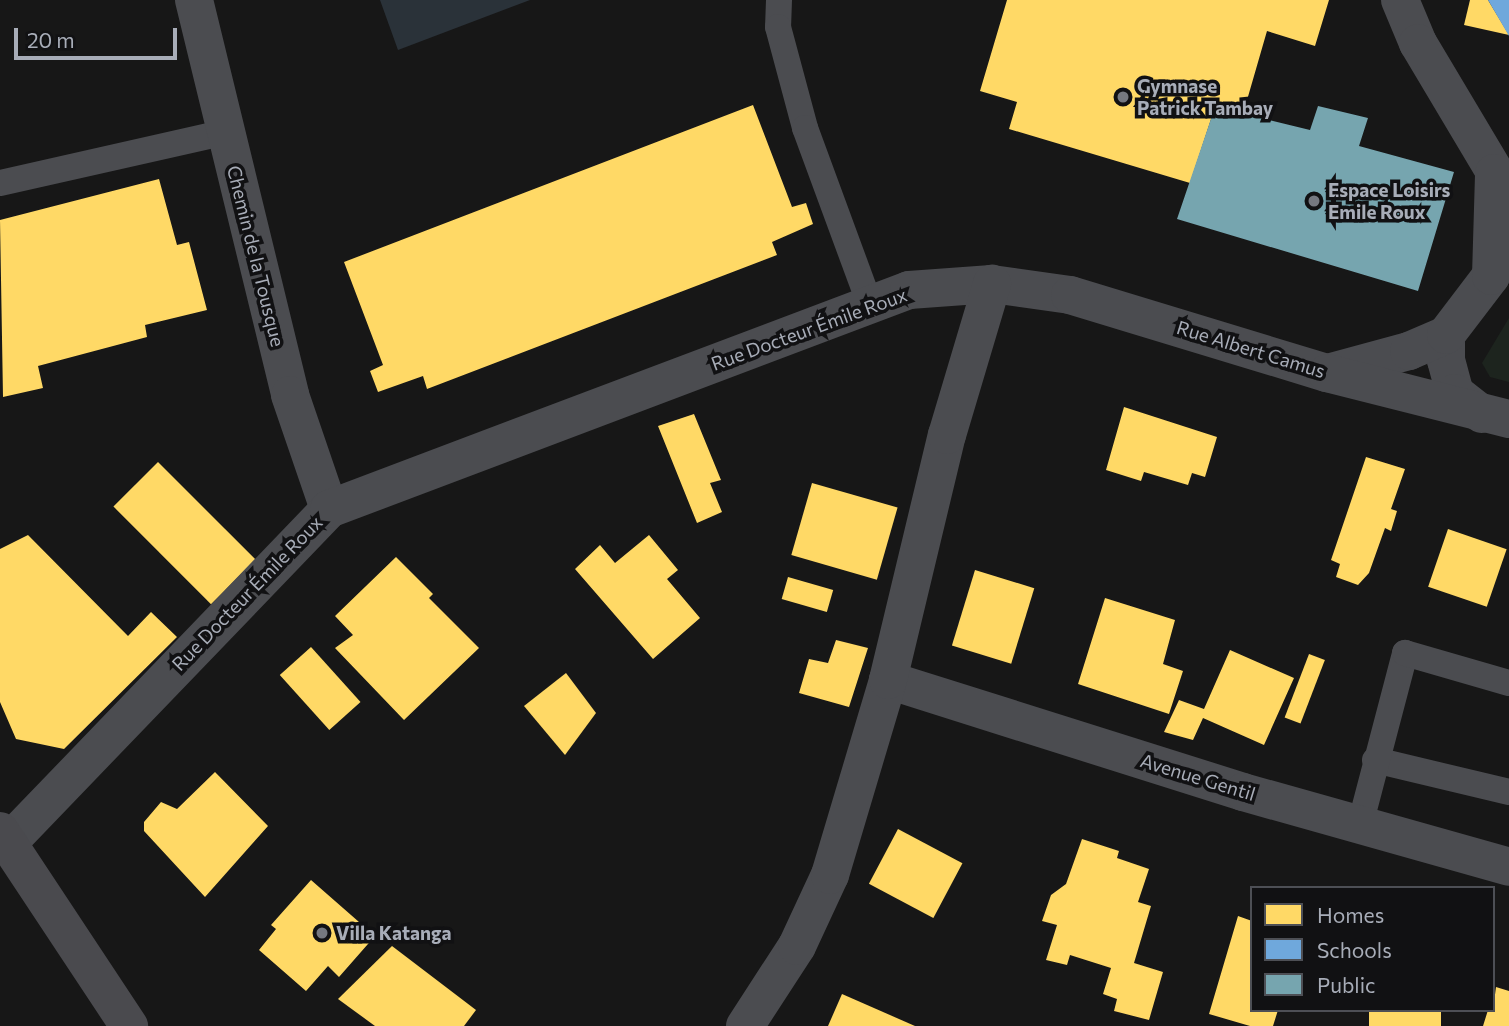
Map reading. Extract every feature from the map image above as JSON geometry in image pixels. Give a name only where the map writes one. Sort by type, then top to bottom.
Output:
[{"type":"main road","points":[[3,837],[129,1026]]},
{"type":"street","name":"Chemin de la Tousque","points":[[194,0],[290,396],[329,509]]},
{"type":"street","points":[[1327,373],[1409,351],[1446,335],[1500,272],[1502,184],[1418,43],[1400,0]]},
{"type":"street","name":"Rue Docteur Émile Roux","points":[[3,837],[329,509],[909,290],[992,284]]},
{"type":"street","points":[[745,1026],[797,946],[830,875],[888,680],[947,435],[992,284]]},
{"type":"street","name":"Rue Albert Camus","points":[[992,284],[1070,295],[1327,373],[1495,416]]},
{"type":"street","points":[[1446,335],[1446,360],[1455,393],[1495,416]]},
{"type":"street","name":"Avenue Gentil","points":[[888,680],[1360,825],[1509,867]]},
{"type":"lane","points":[[779,0],[778,27],[805,128],[870,306]]},
{"type":"lane","points":[[0,183],[226,132]]},
{"type":"lane","points":[[1360,825],[1405,653],[1509,683]]},
{"type":"lane","points":[[1375,760],[1509,792]]},
{"type":"shaded area","points":[[380,0],[530,0],[398,50]]},
{"type":"shaded area","points":[[1509,318],[1509,382],[1490,377],[1482,363]]},
{"type":"building: Homes","name":"Gymnase Patrick Tambay","points":[[1007,0],[1329,0],[1315,46],[1267,31],[1243,114],[1215,107],[1190,183],[1009,129],[1017,102],[980,91]]},
{"type":"building: Homes","points":[[1470,0],[1488,0],[1509,35],[1464,25]]},
{"type":"building: Homes","points":[[753,105],[792,207],[806,203],[813,224],[772,242],[777,255],[427,389],[423,376],[378,392],[370,371],[383,365],[344,262]]},
{"type":"building: Homes","points":[[159,179],[177,245],[189,242],[207,310],[145,325],[147,337],[38,366],[43,388],[3,397],[0,220]]},
{"type":"building: Homes","points":[[1124,407],[1217,437],[1205,477],[1192,473],[1188,485],[1144,472],[1141,481],[1106,470]]},
{"type":"building: Homes","points":[[694,414],[721,480],[710,483],[722,512],[697,523],[658,426]]},
{"type":"building: Homes","points":[[1366,457],[1405,469],[1391,509],[1397,511],[1391,531],[1385,528],[1369,573],[1358,585],[1336,577],[1340,564],[1331,560]]},
{"type":"building: Homes","points":[[158,462],[256,560],[211,604],[113,507]]},
{"type":"building: Homes","points":[[812,483],[898,508],[877,580],[791,555]]},
{"type":"building: Homes","points":[[1448,529],[1507,549],[1487,607],[1428,587]]},
{"type":"building: Homes","points":[[28,535],[128,636],[151,612],[177,637],[64,749],[16,739],[0,702],[0,549]]},
{"type":"building: Homes","points":[[649,535],[678,570],[667,579],[700,618],[653,659],[575,569],[600,545],[615,563]]},
{"type":"building: Homes","points":[[396,557],[433,594],[429,598],[479,648],[404,720],[335,648],[353,635],[335,616]]},
{"type":"building: Homes","points":[[975,570],[1034,588],[1011,664],[952,646]]},
{"type":"building: Homes","points":[[788,577],[833,590],[827,612],[782,599]]},
{"type":"building: Homes","points":[[1105,598],[1175,620],[1163,664],[1183,671],[1169,714],[1078,684]]},
{"type":"building: Homes","points":[[836,640],[868,648],[849,707],[799,693],[809,659],[828,663]]},
{"type":"building: Homes","points":[[311,647],[361,702],[329,730],[280,675]]},
{"type":"building: Homes","points":[[1230,650],[1294,678],[1264,745],[1203,718],[1193,740],[1164,732],[1179,700],[1204,709]]},
{"type":"building: Homes","points":[[1309,654],[1325,660],[1301,724],[1285,717]]},
{"type":"building: Homes","points":[[566,673],[596,713],[565,755],[524,706]]},
{"type":"building: Homes","points":[[215,772],[268,826],[205,897],[144,831],[144,822],[161,802],[177,809]]},
{"type":"building: Homes","points":[[898,829],[962,863],[933,918],[869,884]]},
{"type":"building: Homes","points":[[1082,839],[1119,851],[1117,858],[1149,869],[1138,902],[1151,906],[1134,963],[1163,972],[1149,1020],[1114,1011],[1117,999],[1103,994],[1111,968],[1070,955],[1067,965],[1046,960],[1057,925],[1042,921],[1051,895],[1066,884]]},
{"type":"building: Homes","name":"Villa Katanga","points":[[311,880],[375,936],[339,977],[328,966],[306,991],[259,950],[276,929],[271,925]]},
{"type":"building: Homes","points":[[1238,916],[1250,920],[1250,1012],[1277,1012],[1273,1026],[1250,1026],[1209,1014]]},
{"type":"building: Homes","points":[[392,946],[476,1010],[464,1026],[375,1026],[338,999]]},
{"type":"building: Homes","points":[[1496,987],[1509,991],[1509,1026],[1483,1026],[1487,1012],[1495,1012]]},
{"type":"building: Homes","points":[[842,994],[915,1026],[828,1026]]},
{"type":"building: Homes","points":[[1369,1012],[1441,1012],[1441,1026],[1369,1026]]},
{"type":"building: Schools","points":[[1488,0],[1509,0],[1509,36]]},
{"type":"building: Public","name":"Espace Loisirs Emile Roux","points":[[1318,106],[1368,118],[1359,146],[1454,172],[1418,291],[1177,219],[1215,107],[1310,130]]},
{"type":"place","name":"Gymnase Patrick Tambay","points":[[1123,97]]},
{"type":"place","name":"Espace Loisirs Emile Roux","points":[[1314,201]]},
{"type":"place","name":"Villa Katanga","points":[[322,933]]}]
